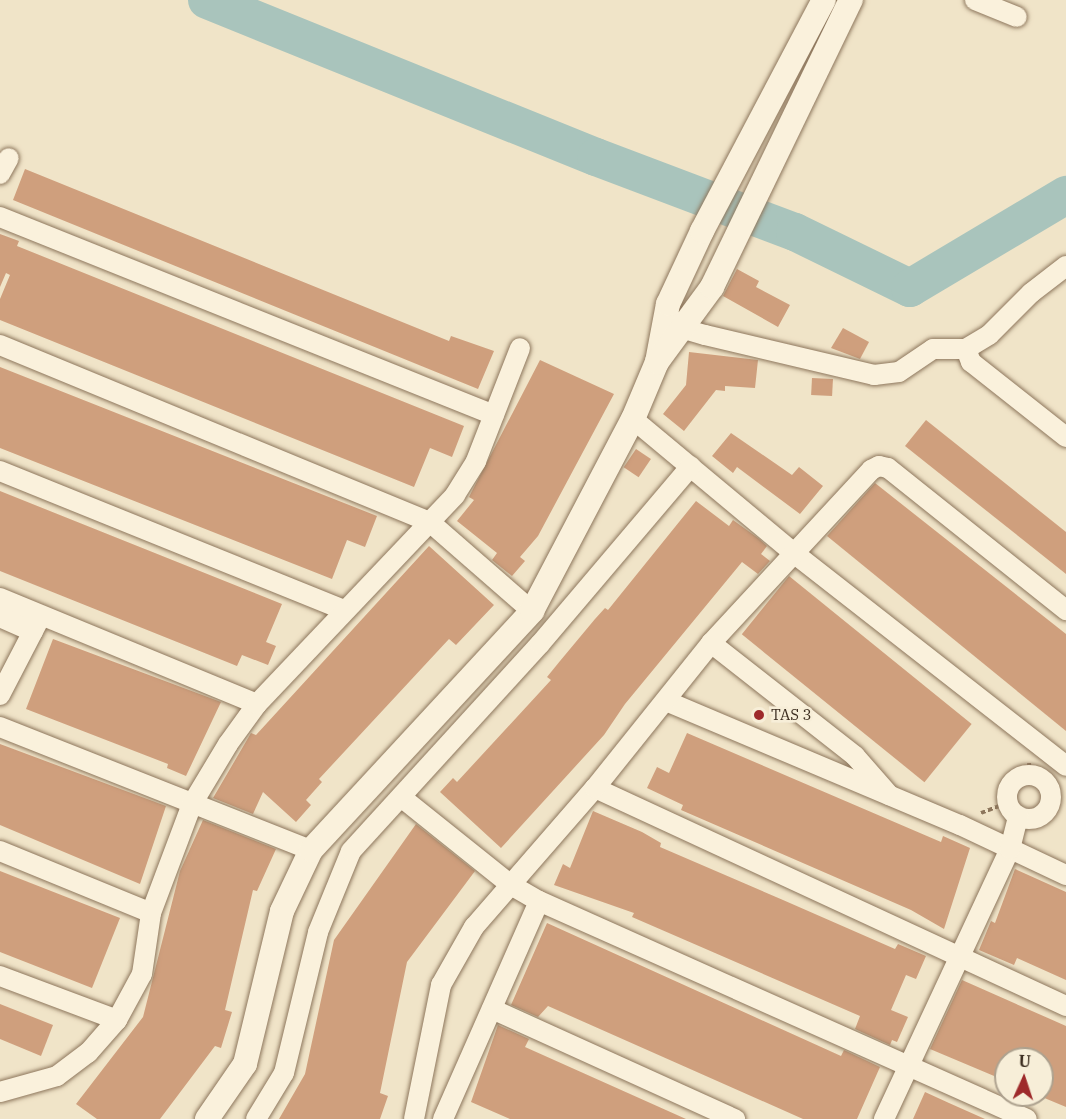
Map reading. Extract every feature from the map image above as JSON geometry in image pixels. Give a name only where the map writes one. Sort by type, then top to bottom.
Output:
[{"type":"street","points":[[657,362],[684,329],[712,287],[757,189],[851,0]]},
{"type":"street","points":[[975,0],[1017,17]]},
{"type":"street","points":[[207,1119],[245,1064],[282,911],[311,850],[531,611],[633,418],[657,362],[664,314],[702,231],[818,10],[834,34]]},
{"type":"street","points":[[0,217],[494,415]]},
{"type":"street","points":[[664,314],[684,329],[874,375],[899,372],[923,352],[955,348],[989,335],[1030,293],[1066,266]]},
{"type":"street","points":[[0,345],[431,523],[531,611]]},
{"type":"street","points":[[0,1092],[57,1076],[88,1053],[117,1020],[142,974],[151,913],[192,804],[257,704],[344,610],[431,523],[455,495],[476,460],[520,348]]},
{"type":"street","points":[[955,348],[1066,437]]},
{"type":"street","points":[[633,418],[795,554],[1063,763],[1040,779]]},
{"type":"street","points":[[256,1119],[284,1073],[329,898],[351,851],[540,644],[686,462]]},
{"type":"street","points":[[414,1119],[441,985],[474,927],[595,788],[711,643],[871,470],[884,467],[1066,610]]},
{"type":"street","points":[[0,471],[344,610]]},
{"type":"street","points":[[0,598],[37,624]]},
{"type":"street","points":[[0,617],[37,624],[257,704]]},
{"type":"street","points":[[0,695],[37,624]]},
{"type":"street","points":[[711,643],[855,756],[889,795]]},
{"type":"street","points":[[666,701],[889,795],[1066,875]]},
{"type":"street","points":[[0,727],[311,850]]},
{"type":"street","points":[[1024,776],[1040,779],[1050,792],[1048,809],[1034,818],[1018,816],[1008,802],[1011,786],[1024,776]]},
{"type":"street","points":[[595,788],[1066,1006]]},
{"type":"street","points":[[401,797],[511,885],[539,901],[1027,1119]]},
{"type":"street","points":[[884,1119],[957,955],[1010,849],[1018,816]]},
{"type":"street","points":[[0,851],[151,913]]},
{"type":"street","points":[[447,1118],[539,901]]},
{"type":"street","points":[[0,976],[117,1020]]},
{"type":"street","points":[[492,1009],[735,1119]]},
{"type":"building","points":[[25,169],[449,341],[451,336],[494,351],[478,389],[13,200]]},
{"type":"building","points":[[0,234],[19,241],[17,246],[464,426],[452,457],[430,448],[414,487],[0,320],[0,299],[10,275],[6,273],[0,287]]},
{"type":"building","points":[[737,269],[759,281],[756,287],[790,305],[778,327],[723,296]]},
{"type":"building","points":[[843,328],[869,342],[860,359],[831,348]]},
{"type":"building","points":[[689,352],[758,360],[755,388],[725,386],[725,391],[716,390],[684,431],[663,414],[686,385]]},
{"type":"building","points":[[540,360],[614,394],[538,536],[520,557],[525,561],[512,576],[492,560],[497,553],[457,521],[474,500],[469,497]]},
{"type":"building","points":[[0,367],[377,516],[365,547],[347,540],[332,579],[0,448]]},
{"type":"building","points":[[812,378],[833,379],[832,396],[811,395]]},
{"type":"building","points":[[926,420],[1066,532],[1066,574],[905,446]]},
{"type":"building","points":[[731,433],[792,475],[799,467],[823,486],[800,514],[737,467],[733,473],[712,456]]},
{"type":"building","points":[[636,449],[651,459],[639,477],[624,467]]},
{"type":"building","points":[[875,483],[1066,634],[1066,731],[827,536]]},
{"type":"building","points":[[0,491],[282,604],[266,642],[276,646],[268,665],[242,655],[237,666],[0,571]]},
{"type":"building","points":[[696,501],[729,526],[733,520],[758,538],[767,546],[761,554],[770,561],[758,574],[742,562],[625,704],[604,735],[501,848],[440,792],[453,778],[457,782],[551,680],[547,677],[605,608],[608,610]]},
{"type":"building","points":[[429,546],[494,605],[456,645],[449,639],[319,779],[322,782],[306,800],[311,805],[296,822],[263,792],[253,814],[213,798],[251,733],[256,735]]},
{"type":"building","points":[[789,576],[972,724],[924,782],[742,634]]},
{"type":"building","points":[[53,639],[221,702],[186,776],[167,768],[168,764],[26,709]]},
{"type":"building","points":[[687,733],[941,842],[943,836],[970,848],[944,929],[911,910],[681,810],[683,805],[647,788],[657,767],[669,773]]},
{"type":"building","points":[[0,744],[166,806],[140,884],[0,825]]},
{"type":"building","points":[[593,811],[642,832],[661,843],[660,847],[895,949],[898,944],[926,956],[916,979],[906,975],[891,1010],[908,1017],[897,1042],[892,1040],[890,1045],[855,1029],[860,1016],[632,917],[634,913],[554,885],[563,864],[570,868]]},
{"type":"building","points":[[203,820],[276,849],[257,891],[253,890],[225,1010],[232,1012],[221,1048],[215,1046],[160,1119],[97,1119],[76,1104],[143,1017],[180,871]]},
{"type":"building","points":[[416,824],[475,871],[407,962],[380,1093],[388,1096],[380,1119],[279,1119],[305,1074],[334,940]]},
{"type":"building","points":[[1015,869],[1066,892],[1066,980],[1017,958],[1014,965],[979,950],[991,921],[995,923]]},
{"type":"building","points":[[0,871],[120,918],[92,988],[0,952]]},
{"type":"building","points":[[547,923],[841,1056],[844,1050],[880,1067],[857,1119],[803,1119],[548,1006],[538,1017],[511,1005]]},
{"type":"building","points":[[962,980],[1066,1026],[1066,1107],[1054,1102],[1054,1047],[994,1047],[994,1076],[930,1049]]},
{"type":"building","points":[[0,1004],[53,1025],[41,1056],[0,1039]]},
{"type":"building","points":[[498,1025],[529,1039],[525,1047],[686,1119],[510,1119],[471,1102]]},
{"type":"building","points":[[925,1092],[949,1103],[985,1119],[913,1119]]},
{"type":"waterway","points":[[207,0],[596,157],[795,232],[910,288],[1066,195]]},
{"type":"place","name":"TAS 3","points":[[759,715]]}]
